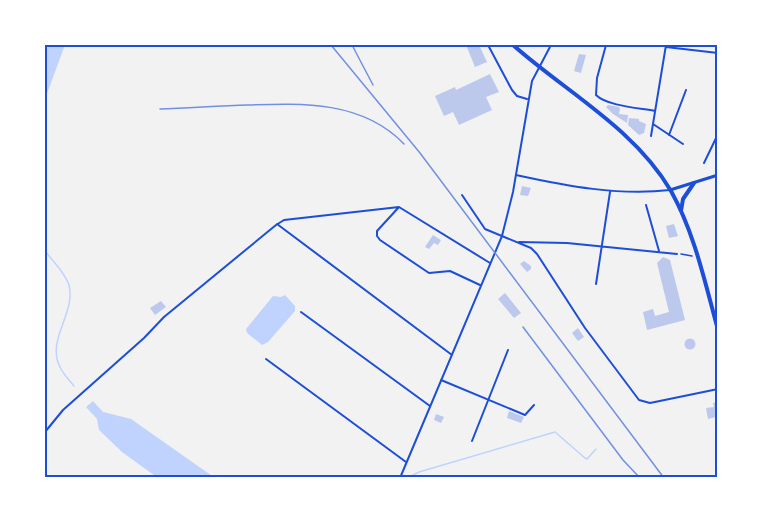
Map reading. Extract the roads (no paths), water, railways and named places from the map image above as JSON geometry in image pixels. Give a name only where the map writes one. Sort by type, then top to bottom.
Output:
[{"type":"main road","points":[[513,45],[580,97],[627,139],[650,163],[670,190],[695,247],[718,330]]},
{"type":"main road","points":[[681,212],[683,199],[694,183]]},
{"type":"street","points":[[488,45],[512,90],[517,96],[528,100]]},
{"type":"street","points":[[521,45],[522,54]]},
{"type":"street","points":[[400,478],[502,236],[516,175],[532,81],[551,45]]},
{"type":"street","points":[[606,45],[595,88],[596,95],[601,99],[655,111]]},
{"type":"street","points":[[651,136],[666,46],[718,53]]},
{"type":"street","points":[[669,135],[686,90]]},
{"type":"street","points":[[653,124],[683,144]]},
{"type":"street","points":[[704,163],[718,134]]},
{"type":"street","points":[[516,175],[610,191],[641,193],[670,190],[718,175]]},
{"type":"street","points":[[596,284],[610,191]]},
{"type":"street","points":[[462,195],[485,229],[531,248],[537,254],[585,328],[639,400],[650,403],[718,389]]},
{"type":"street","points":[[646,205],[659,251]]},
{"type":"street","points":[[45,432],[63,410],[164,317],[277,224],[292,218],[399,207],[490,263]]},
{"type":"street","points":[[399,207],[377,231],[380,240],[429,273],[450,271],[480,286]]},
{"type":"street","points":[[277,224],[452,355]]},
{"type":"street","points":[[516,242],[602,246],[677,254]]},
{"type":"street","points":[[302,312],[430,406]]},
{"type":"street","points":[[472,441],[508,350]]},
{"type":"street","points":[[266,359],[406,462]]},
{"type":"street","points":[[441,380],[525,415],[534,405]]},
{"type":"water","points":[[45,45],[65,45],[45,99]]},
{"type":"water","points":[[285,295],[295,306],[295,311],[268,342],[262,345],[247,333],[246,329],[273,296]]},
{"type":"water","points":[[93,401],[103,412],[131,419],[215,478],[158,478],[122,452],[99,430],[97,419],[86,407]]},
{"type":"waterway","points":[[45,251],[69,285],[69,306],[56,346],[61,370],[74,386]]},
{"type":"waterway","points":[[413,478],[413,475],[419,472],[555,432],[587,459],[596,449]]},
{"type":"railway","points":[[331,45],[420,153],[664,478]]},
{"type":"railway","points":[[352,45],[373,85]]},
{"type":"railway","points":[[160,109],[269,104],[311,105],[351,112],[370,119],[388,130],[404,144]]},
{"type":"railway","points":[[523,327],[623,460],[640,478]]}]
